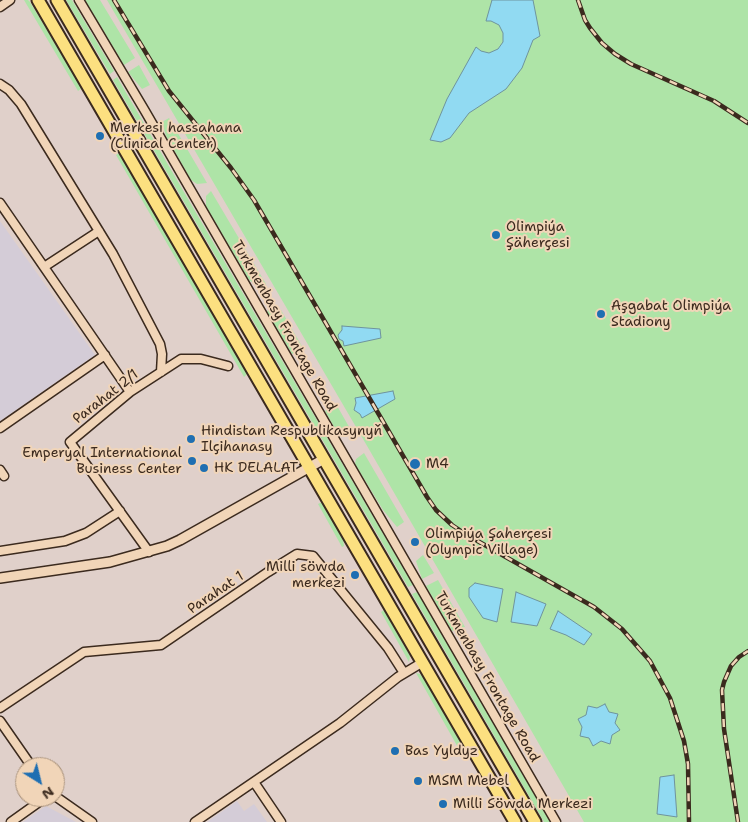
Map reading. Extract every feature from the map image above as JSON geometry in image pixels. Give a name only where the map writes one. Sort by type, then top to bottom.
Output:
[{"type":"main road","points":[[38,0],[515,822]]},
{"type":"main road","points":[[57,0],[535,822]]},
{"type":"street","points":[[0,7],[10,0]]},
{"type":"street","name":"Turkmenbasy Frontage Road","points":[[79,0],[556,822]]},
{"type":"street","points":[[0,84],[9,90],[21,104],[99,231],[160,344],[162,354],[161,372]]},
{"type":"street","points":[[0,203],[130,392]]},
{"type":"street","points":[[44,267],[99,231]]},
{"type":"street","points":[[0,428],[105,356]]},
{"type":"street","name":"Parahat 2/1","points":[[149,552],[70,442],[130,392],[181,359],[201,359],[228,366]]},
{"type":"street","points":[[0,578],[110,562],[149,552],[180,540],[324,459]]},
{"type":"street","points":[[0,550],[65,541],[86,533],[120,511]]},
{"type":"street","name":"Parahat 1","points":[[0,708],[84,652],[162,645],[297,554],[313,556],[388,648],[404,674]]},
{"type":"street","points":[[195,822],[340,723],[404,674],[423,662]]},
{"type":"street","points":[[0,721],[25,757]]},
{"type":"street","points":[[254,782],[281,822]]},
{"type":"street","points":[[65,803],[92,822]]},
{"type":"street","points":[[11,822],[32,807]]},
{"type":"shaded area","points":[[0,221],[95,355],[0,421]]},
{"type":"shaded area","points":[[237,801],[244,811],[254,804],[267,822],[207,822]]},
{"type":"shaded area","points":[[45,807],[48,807],[76,822],[23,822]]},
{"type":"green space","points":[[24,0],[30,2],[82,88],[78,91]]},
{"type":"green space","points":[[66,0],[72,0],[114,71],[110,74]]},
{"type":"green space","points":[[85,0],[100,0],[135,58],[124,65]]},
{"type":"green space","name":"Olimpiýa Şäherçesi","points":[[107,0],[748,0],[748,822],[584,822]]},
{"type":"green space","points":[[139,65],[150,85],[142,89],[128,72]]},
{"type":"green space","points":[[117,77],[413,585],[408,587],[113,80]]},
{"type":"green space","points":[[169,118],[207,183],[197,184],[191,180],[166,136],[162,122]]},
{"type":"green space","points":[[119,153],[247,374],[244,377],[116,155]]},
{"type":"green space","points":[[211,191],[265,285],[249,280],[206,206],[206,196]]},
{"type":"green space","points":[[269,309],[281,310],[303,348],[292,354],[267,312]]},
{"type":"green space","points":[[336,404],[352,432],[345,437],[338,434],[325,411]]},
{"type":"green space","points":[[364,453],[404,522],[397,527],[383,510],[355,464],[356,459]]},
{"type":"green space","points":[[322,502],[343,538],[344,546],[342,547],[318,504]]},
{"type":"green space","points":[[423,555],[434,573],[422,579],[416,561]]},
{"type":"green space","points":[[438,580],[465,627],[452,631],[426,586]]},
{"type":"green space","points":[[417,592],[550,822],[544,822],[412,594]]},
{"type":"green space","points":[[384,610],[410,656],[409,662],[381,612]]},
{"type":"green space","points":[[416,673],[424,678],[468,755],[464,758]]},
{"type":"water","points":[[492,0],[533,0],[540,36],[533,40],[522,68],[506,89],[469,113],[450,138],[441,142],[430,140],[447,99],[476,47],[481,51],[489,53],[498,49],[503,42],[503,33],[499,25],[486,21]]},
{"type":"water","points":[[342,326],[380,329],[381,338],[344,346],[343,341],[339,339],[338,335],[342,330]]},
{"type":"water","points":[[393,391],[395,399],[362,418],[354,410],[355,398]]},
{"type":"water","points":[[475,583],[503,589],[497,622],[483,618],[469,597],[469,588]]},
{"type":"water","points":[[516,592],[546,604],[537,626],[511,622]]},
{"type":"water","points":[[558,611],[592,634],[584,645],[550,629]]},
{"type":"water","points":[[605,704],[609,712],[618,714],[615,723],[620,730],[612,735],[610,744],[601,741],[593,746],[589,738],[580,736],[582,727],[578,719],[586,715],[588,706],[597,708]]},
{"type":"water","points":[[674,775],[677,817],[657,814],[660,777]]},
{"type":"railway","points":[[114,0],[169,91],[231,168],[254,200],[436,510],[452,525],[467,535],[594,607],[622,629],[650,661],[670,698],[684,741],[688,764],[689,822]]},
{"type":"railway","points":[[578,0],[590,28],[602,43],[615,54],[631,64],[714,101],[748,123]]},
{"type":"railway","points":[[738,822],[724,729],[722,690],[731,666],[748,651]]},
{"type":"place","name":"Merkesi hassahana (Clinical Center)","points":[[100,136]]},
{"type":"place","name":"Olimpiýa Şäherçesi","points":[[496,235]]},
{"type":"place","name":"Aşgabat Olimpiýa Stadiony","points":[[601,314]]},
{"type":"place","name":"Hindistan Respublikasynyň Ilçihanasy","points":[[191,439]]},
{"type":"place","name":"Emperyal International Business Center","points":[[192,461]]},
{"type":"place","name":"M4","points":[[415,464]]},
{"type":"place","name":"HK DELALAT","points":[[204,468]]},
{"type":"place","name":"Olimpiýa Şaherçesi (Olympic Village)","points":[[415,542]]},
{"type":"place","name":"Milli söwda merkezi","points":[[355,575]]},
{"type":"place","name":"Bas Yyldyz","points":[[395,751]]},
{"type":"place","name":"MSM Mebel","points":[[418,781]]},
{"type":"place","name":"Milli Söwda Merkezi","points":[[443,804]]}]
